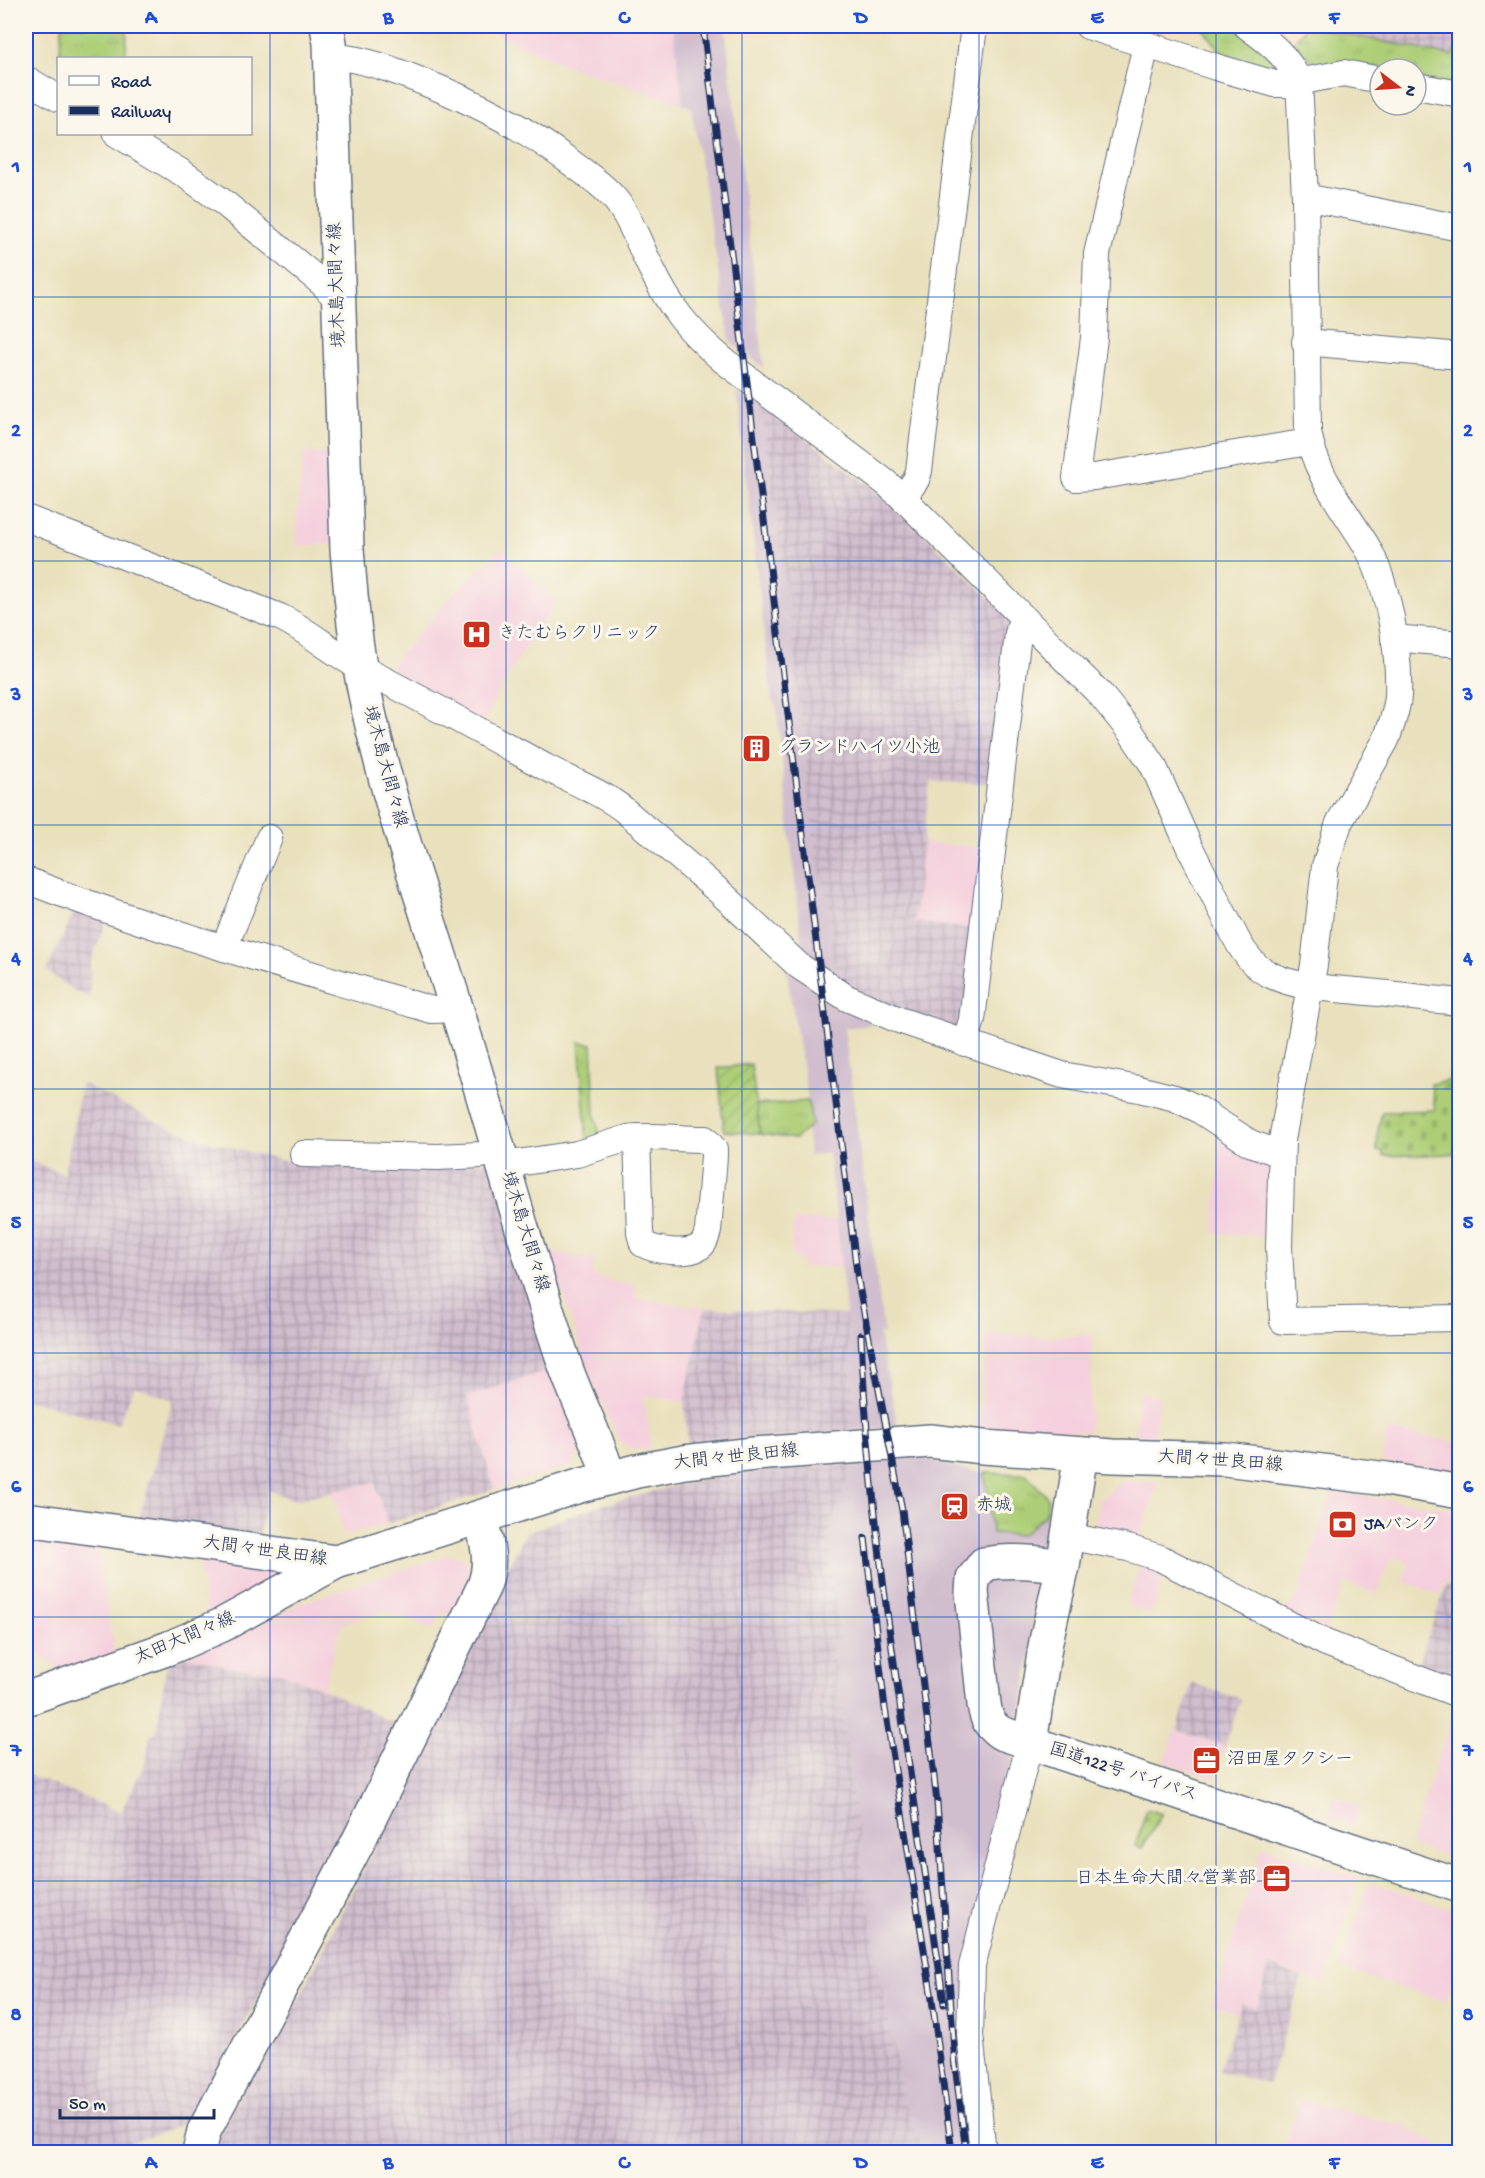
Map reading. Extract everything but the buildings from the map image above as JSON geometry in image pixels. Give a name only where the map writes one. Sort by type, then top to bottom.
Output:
[{"type":"main road","name":"境木島大間々線","points":[[329,41],[347,539],[350,589],[360,667],[387,780],[501,1157],[565,1365],[597,1439],[609,1478]]},
{"type":"main road","name":"大間々世良田線","points":[[26,1519],[336,1562],[609,1478],[684,1462],[754,1454],[930,1441],[1081,1454],[1225,1459],[1460,1492]]},
{"type":"main road","name":"国道122号 バイパス","points":[[1081,1454],[1065,1551],[1046,1641],[1030,1742],[1460,1886]]},
{"type":"main road","points":[[200,2152],[204,2131],[367,1824],[484,1586],[488,1576],[490,1556],[480,1517]]},
{"type":"main road","points":[[1030,1742],[1001,1733],[991,1727],[986,1717],[972,1592],[973,1579],[984,1564],[993,1562],[1039,1563],[1065,1551]]},
{"type":"main road","name":"太田大間々線","points":[[26,1699],[169,1648],[222,1625],[336,1562]]},
{"type":"street","points":[[903,498],[916,480],[919,471],[974,26]]},
{"type":"street","points":[[1088,26],[1275,84],[1299,82],[1344,73],[1368,78]]},
{"type":"street","points":[[1247,26],[1281,53],[1293,68],[1299,82],[1305,197],[1306,418],[1309,442],[1327,486],[1374,560],[1387,601],[1394,638],[1398,696],[1380,752],[1339,823],[1325,866],[1314,965],[1284,1122],[1281,1154],[1279,1247],[1283,1321],[1460,1318]]},
{"type":"street","points":[[329,41],[372,62],[474,102],[531,135],[581,170],[618,203],[670,304],[698,339],[885,482],[1100,694],[1130,731],[1153,765],[1189,846],[1245,955],[1267,973],[1310,986],[1460,1002]]},
{"type":"street","points":[[1146,45],[1097,254],[1094,338],[1076,478],[1309,442]]},
{"type":"street","points":[[26,79],[57,97]]},
{"type":"street","points":[[1428,88],[1460,94]]},
{"type":"street","points":[[119,135],[184,174],[223,202],[323,284],[338,300]]},
{"type":"street","points":[[1305,197],[1460,228]]},
{"type":"street","points":[[1305,342],[1460,356]]},
{"type":"street","points":[[26,518],[299,626],[360,667],[616,804],[722,894],[799,966],[833,989],[874,1011],[1062,1075],[1174,1098],[1198,1109],[1250,1143],[1281,1154]]},
{"type":"street","points":[[965,1043],[972,1020],[1018,634],[1020,626],[1026,620]]},
{"type":"street","points":[[1394,638],[1460,644]]},
{"type":"street","points":[[224,948],[269,838]]},
{"type":"street","points":[[26,880],[118,915],[224,948],[432,1010],[457,1009]]},
{"type":"street","points":[[303,1154],[501,1157],[577,1154],[611,1142],[636,1137],[705,1139],[714,1149],[708,1231],[700,1247],[688,1251],[656,1250],[644,1244],[640,1233],[636,1137]]},
{"type":"street","points":[[1065,1551],[1128,1548],[1160,1558],[1326,1643],[1460,1695]]},
{"type":"street","points":[[983,2152],[970,2035],[972,1966],[1030,1742]]},
{"type":"shaded area","points":[[482,26],[673,26],[683,104],[572,68]]},
{"type":"shaded area","points":[[673,26],[725,26],[764,368],[730,342],[691,107],[683,104]]},
{"type":"shaded area","points":[[1306,26],[1459,26],[1459,49],[1456,48],[1453,56]]},
{"type":"shaded area","points":[[736,389],[761,405],[788,601],[815,851],[828,901],[835,976],[803,957],[776,702],[772,702]]},
{"type":"shaded area","points":[[761,405],[885,497],[1013,621],[993,783],[930,782],[914,922],[977,929],[965,1022],[954,1030],[886,1008],[835,976],[828,901],[815,851],[788,601]]},
{"type":"shaded area","points":[[304,452],[331,454],[336,544],[297,546],[297,511]]},
{"type":"shaded area","name":"きたむらクリニック","points":[[501,548],[556,601],[502,685],[483,723],[405,679],[390,666],[450,598]]},
{"type":"shaded area","points":[[923,843],[980,847],[985,852],[977,929],[914,923]]},
{"type":"shaded area","points":[[76,908],[107,919],[90,965],[89,997],[72,989],[46,971]]},
{"type":"shaded area","points":[[786,969],[859,1017],[878,1024],[844,1028],[884,1334],[879,1334],[898,1427],[857,1430],[837,1220],[828,1153],[809,1156],[807,1130],[812,1124]]},
{"type":"shaded area","points":[[82,1083],[161,1124],[200,1139],[280,1160],[391,1164],[490,1162],[554,1369],[467,1396],[494,1489],[387,1524],[375,1482],[295,1500],[268,1490],[259,1536],[139,1519],[173,1400],[135,1386],[118,1424],[26,1399],[26,1179],[28,1160],[64,1174]]},
{"type":"shaded area","points":[[1221,1131],[1277,1167],[1276,1237],[1214,1233]]},
{"type":"shaded area","points":[[794,1220],[837,1220],[842,1267],[802,1267],[803,1262],[797,1260],[791,1253]]},
{"type":"shaded area","points":[[549,1252],[594,1259],[592,1275],[612,1282],[636,1284],[635,1299],[705,1308],[684,1402],[649,1396],[642,1397],[648,1420],[650,1449],[636,1450],[620,1442],[592,1382]]},
{"type":"shaded area","points":[[705,1308],[846,1315],[857,1430],[688,1446],[684,1402]]},
{"type":"shaded area","points":[[988,1333],[1040,1337],[1093,1335],[1089,1432],[979,1427]]},
{"type":"shaded area","points":[[554,1369],[582,1448],[571,1466],[494,1489],[467,1396]]},
{"type":"shaded area","points":[[1139,1393],[1159,1396],[1154,1436],[1135,1435]]},
{"type":"shaded area","points":[[1386,1430],[1459,1442],[1459,1473],[1382,1462]]},
{"type":"shaded area","points":[[914,1456],[975,1472],[1026,1474],[1048,1498],[1046,1514],[1054,1520],[1012,1757],[1013,1762],[981,1897],[978,2152],[921,2152],[918,2135],[909,2123],[878,1968],[831,1640],[840,1638],[829,1534],[852,1465],[849,1461]]},
{"type":"shaded area","points":[[849,1461],[852,1465],[829,1534],[840,1639],[831,1641],[878,1968],[909,2123],[918,2135],[921,2152],[217,2152],[222,2129],[263,2049],[275,2046],[399,1798],[406,1773],[526,1532],[601,1505],[719,1474]]},
{"type":"shaded area","points":[[1126,1481],[1158,1482],[1138,1542],[1093,1533],[1099,1500]]},
{"type":"shaded area","points":[[376,1482],[387,1524],[344,1535],[333,1492]]},
{"type":"shaded area","points":[[1332,1491],[1459,1510],[1459,1551],[1447,1584],[1445,1583],[1440,1595],[1403,1581],[1410,1563],[1391,1557],[1377,1594],[1345,1582],[1325,1635],[1279,1614],[1296,1600]]},
{"type":"shaded area","points":[[29,1532],[96,1540],[115,1654],[65,1675],[26,1643],[26,1544]]},
{"type":"shaded area","points":[[198,1554],[277,1566],[279,1579],[207,1618]]},
{"type":"shaded area","points":[[449,1555],[462,1558],[469,1566],[470,1580],[453,1616],[442,1612],[435,1629],[384,1611],[341,1625],[323,1689],[279,1672],[231,1668],[187,1656],[250,1630],[295,1605]]},
{"type":"shaded area","points":[[1141,1562],[1165,1572],[1151,1614],[1127,1606]]},
{"type":"shaded area","points":[[1447,1584],[1459,1589],[1460,1677],[1457,1683],[1415,1671]]},
{"type":"shaded area","points":[[187,1656],[231,1668],[279,1672],[323,1689],[401,1727],[194,2118],[166,2131],[103,2152],[26,2152],[26,1774],[121,1812],[145,1763],[151,1734],[156,1733],[167,1663]]},
{"type":"shaded area","points":[[1192,1683],[1241,1699],[1225,1746],[1177,1730]]},
{"type":"shaded area","points":[[1456,1704],[1460,1705],[1459,1861],[1410,1844]]},
{"type":"shaded area","points":[[1175,1730],[1225,1746],[1215,1779],[1165,1763]]},
{"type":"shaded area","points":[[1334,1797],[1360,1806],[1354,1826],[1327,1817]]},
{"type":"shaded area","points":[[1262,1846],[1359,1878],[1324,1984],[1270,1966],[1255,2008],[1241,2004],[1238,2013],[1212,2005]]},
{"type":"shaded area","points":[[1369,1881],[1459,1912],[1459,1973],[1455,1972],[1446,2002],[1340,1968]]},
{"type":"shaded area","points":[[1269,1966],[1302,1977],[1269,2084],[1219,2071],[1241,2004],[1256,2008]]},
{"type":"shaded area","points":[[1300,2100],[1405,2126],[1451,2152],[1283,2152]]},
{"type":"green space","points":[[62,26],[127,26],[126,57],[59,57]]},
{"type":"green space","points":[[1201,26],[1232,26],[1270,56],[1285,76],[1229,62]]},
{"type":"green space","points":[[1306,26],[1453,56],[1456,48],[1459,49],[1459,86],[1428,80],[1428,57],[1368,57],[1368,68],[1323,68],[1304,54],[1295,41]]},
{"type":"green space","points":[[579,1042],[592,1044],[595,1114],[600,1135],[587,1142]]},
{"type":"green space","points":[[751,1064],[760,1134],[724,1131],[718,1068]]},
{"type":"green space","points":[[1459,1078],[1459,1145],[1455,1145],[1454,1154],[1384,1156],[1382,1151],[1377,1151],[1382,1112],[1435,1110],[1431,1084]]},
{"type":"green space","points":[[808,1101],[812,1124],[795,1139],[760,1134],[756,1105]]},
{"type":"green space","points":[[985,1473],[1026,1474],[1048,1498],[1046,1514],[1022,1535],[992,1533]]},
{"type":"green space","points":[[1147,1809],[1162,1814],[1142,1848],[1135,1846]]},
{"type":"railway","points":[[703,26],[858,1281],[902,1510],[937,1802],[955,2066]]},
{"type":"railway","points":[[861,1335],[866,1419],[884,1587],[944,2004]]},
{"type":"railway","points":[[865,1538],[885,1708],[932,1999],[952,2152]]},
{"type":"railway","points":[[954,2057],[966,2152]]},
{"type":"place","name":"きたむらクリニック","points":[[477,634]]},
{"type":"place","name":"グランドハイツ小池","points":[[757,748]]},
{"type":"place","name":"赤城","points":[[955,1506]]},
{"type":"place","name":"JAバンク","points":[[1343,1525]]},
{"type":"place","name":"沼田屋タクシー","points":[[1206,1760]]},
{"type":"place","name":"日本生命大間々営業部","points":[[1277,1879]]}]
